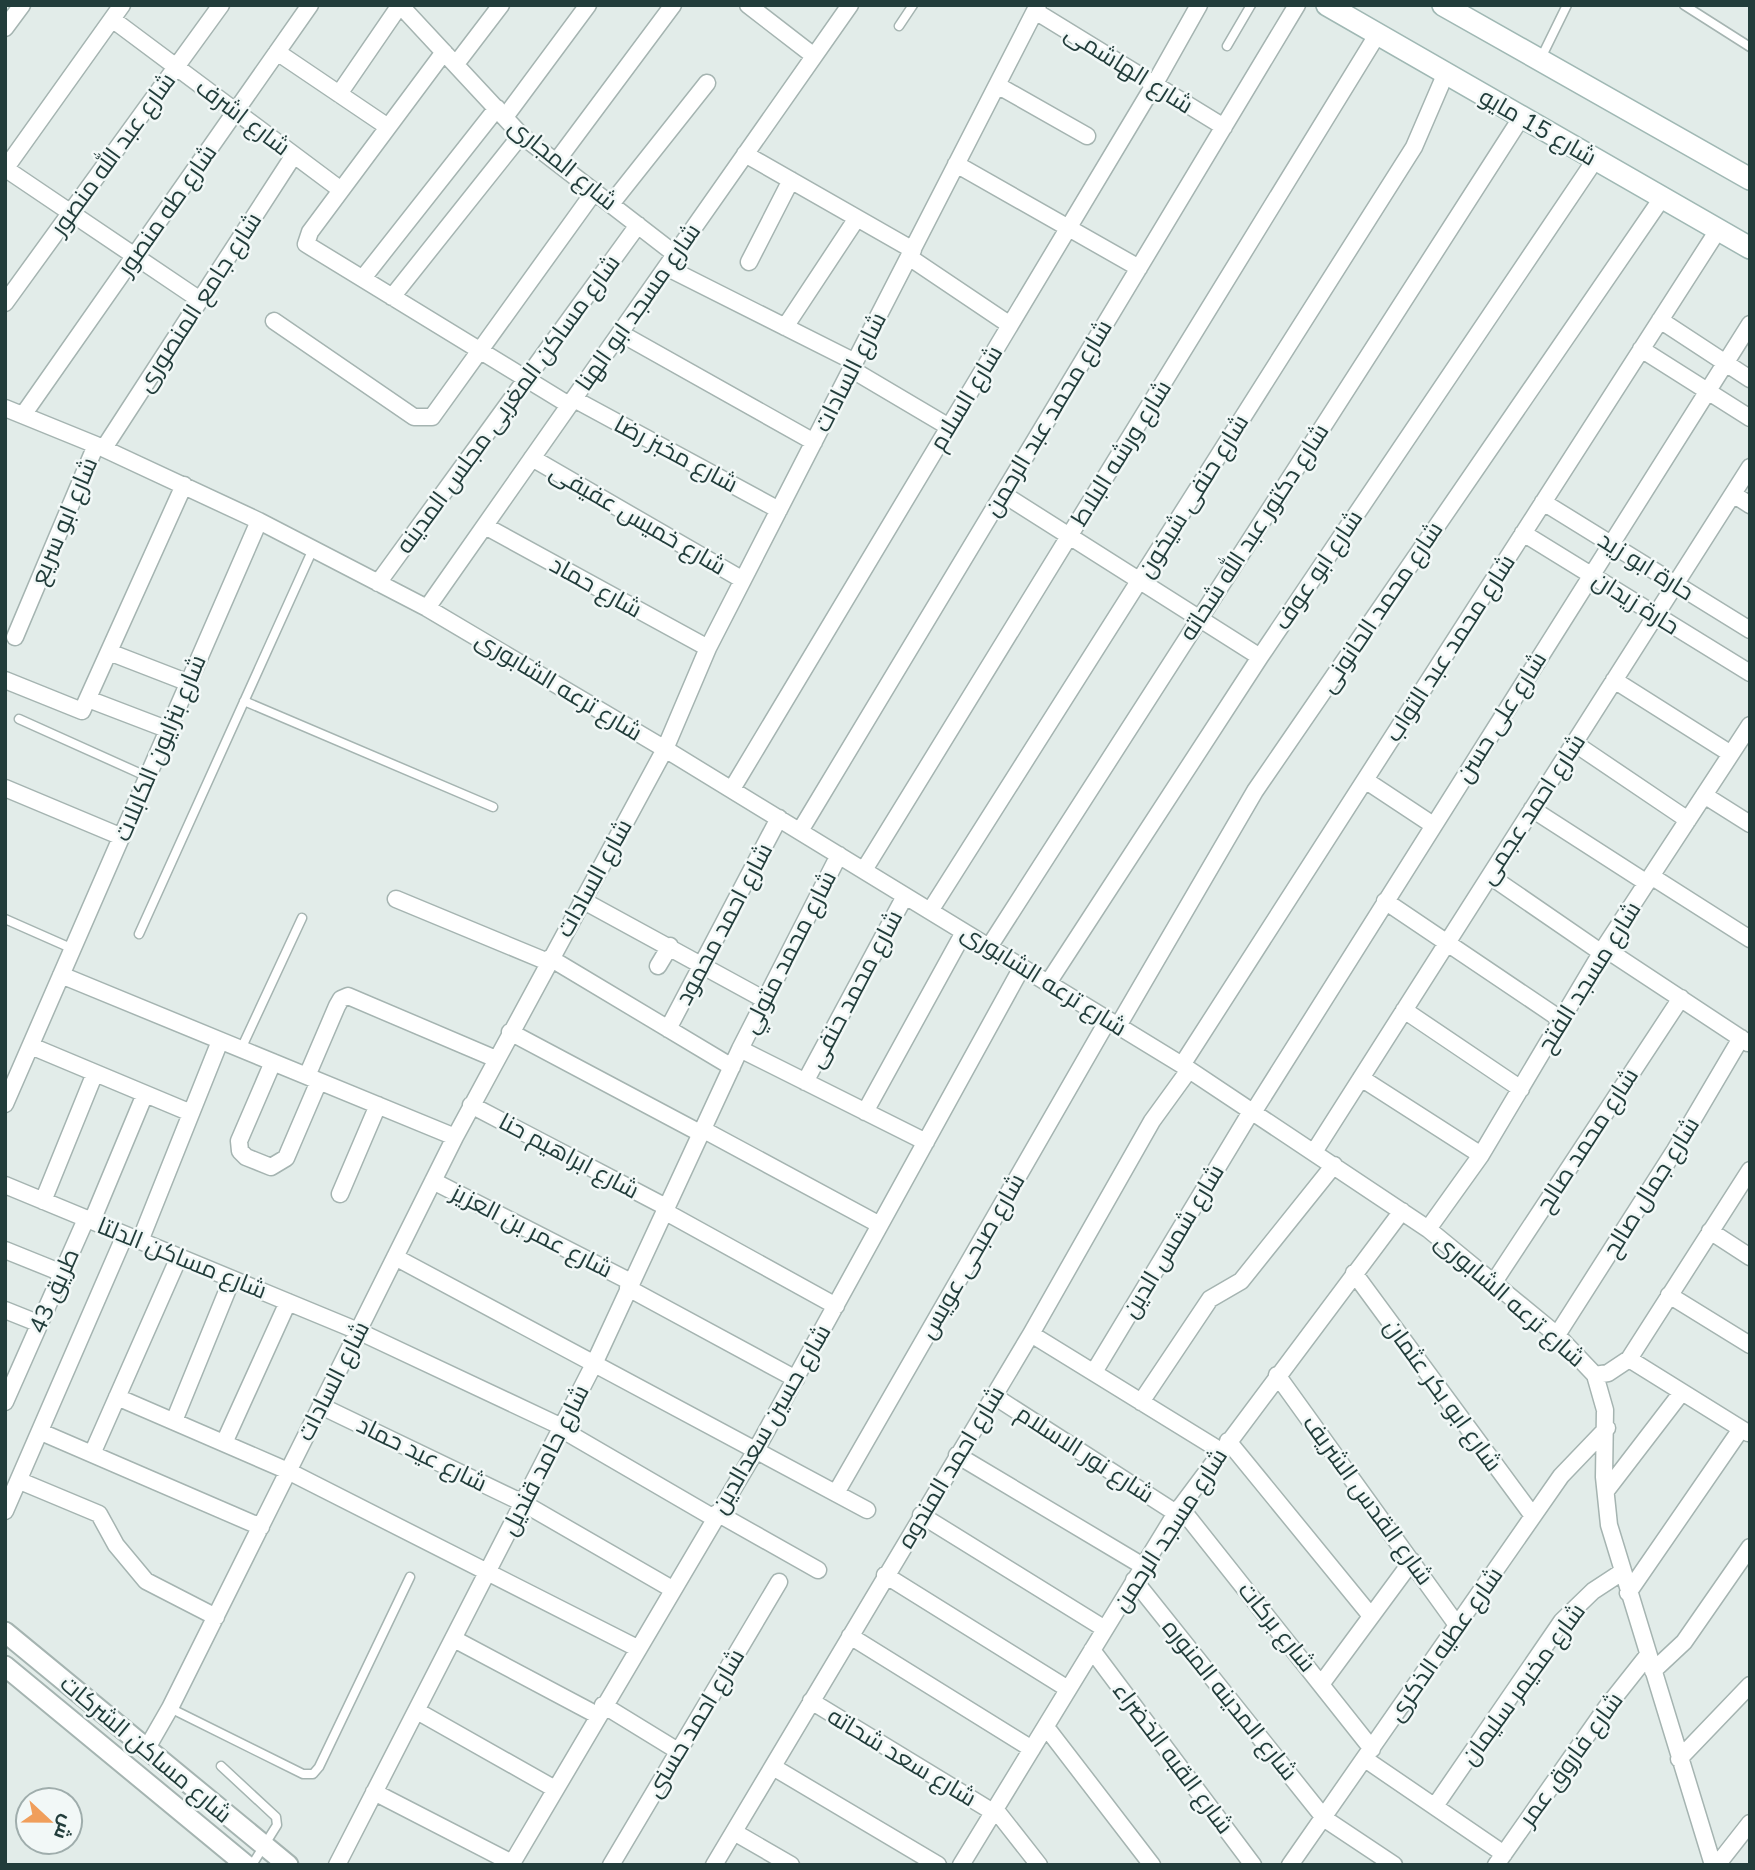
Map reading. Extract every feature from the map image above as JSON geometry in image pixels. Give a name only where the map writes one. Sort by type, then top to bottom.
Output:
[{"type":"main road","name":"شارع 15 مايو","points":[[1327,5],[1750,248]]},
{"type":"main road","points":[[1443,5],[1750,179]]},
{"type":"street","points":[[5,28],[22,5]]},
{"type":"street","points":[[122,5],[5,169],[200,300]]},
{"type":"street","name":"شارع عبد الله منصور","points":[[5,303],[221,5]]},
{"type":"street","name":"شارع طه منصور","points":[[11,413],[134,256],[310,5]]},
{"type":"street","points":[[456,64],[501,5]]},
{"type":"street","points":[[363,278],[588,5]]},
{"type":"street","points":[[556,162],[673,5]]},
{"type":"street","points":[[748,5],[814,56]]},
{"type":"street","name":"شارع مسجد ابو الهنا","points":[[427,608],[850,5]]},
{"type":"street","name":"شارع السلام","points":[[732,789],[1154,85],[1199,5]]},
{"type":"street","name":"شارع محمد عبد الرحمن","points":[[800,831],[1297,5]]},
{"type":"street","points":[[339,94],[401,6]]},
{"type":"street","name":"شارع المجارى","points":[[401,6],[521,135],[638,225],[671,261],[853,365],[949,427]]},
{"type":"street","name":"شارع الهاشمى","points":[[1036,8],[1224,127]]},
{"type":"street","name":"شارع السادات","points":[[147,1748],[216,1617],[471,1105],[664,748],[708,649],[1036,8]]},
{"type":"street","name":"شارع اشرف","points":[[112,19],[341,190]]},
{"type":"street","name":"شارع ورشه البلاط","points":[[864,870],[1377,35]]},
{"type":"street","points":[[277,52],[388,127]]},
{"type":"street","points":[[341,190],[444,52]]},
{"type":"street","name":"شارع حنفى شيخون","points":[[930,911],[1414,147],[1445,75]]},
{"type":"street","points":[[611,204],[708,83]]},
{"type":"street","points":[[997,85],[1087,136]]},
{"type":"street","name":"شارع دكتور عبد الله شحاته","points":[[989,947],[1521,118]]},
{"type":"street","points":[[392,297],[521,135]]},
{"type":"street","points":[[745,154],[857,218],[911,253],[1010,325]]},
{"type":"street","name":"شارع جامع المنصورى","points":[[100,447],[294,155]]},
{"type":"street","name":"شارع ابو عوف","points":[[1048,983],[1260,657],[1595,160]]},
{"type":"street","points":[[956,164],[1139,268]]},
{"type":"street","points":[[749,262],[791,180]]},
{"type":"street","name":"شارع مخبز رضا","points":[[341,190],[307,235],[306,244],[526,379],[779,510]]},
{"type":"street","points":[[274,321],[414,416],[423,419],[432,417],[594,192]]},
{"type":"street","name":"شارع محمد الحانونى","points":[[1113,1023],[1255,791],[1662,198]]},
{"type":"street","points":[[785,327],[857,218]]},
{"type":"street","name":"شارع مساكن المغربى مجلس المدينه","points":[[379,583],[638,225]]},
{"type":"street","name":"شارع محمد عبد التواب","points":[[1185,1068],[1365,780],[1717,230]]},
{"type":"street","points":[[1660,320],[1750,379]]},
{"type":"street","name":"شارع على حسن","points":[[1253,1111],[1609,543],[1750,324]]},
{"type":"street","points":[[620,332],[814,442]]},
{"type":"street","points":[[1641,349],[1750,418]]},
{"type":"street","name":"شارع ترعه الشابورى","points":[[11,413],[100,447],[259,521],[427,608],[664,748],[1253,1111],[1428,1228],[1557,1335],[1595,1375],[1607,1429],[1606,1491],[1609,1525],[1679,1759],[1715,1865]]},
{"type":"street","name":"شارع ابو سريع","points":[[15,637],[100,447]]},
{"type":"street","name":"شارع خميس عفيفى","points":[[532,458],[743,580]]},
{"type":"street","name":"شارع احمد عجمى","points":[[1314,1152],[1750,467]]},
{"type":"street","points":[[5,681],[79,712],[88,699],[184,485]]},
{"type":"street","points":[[1003,494],[1260,657]]},
{"type":"street","points":[[1732,494],[1750,505]]},
{"type":"street","name":"حارة ابو زيد","points":[[1543,502],[1750,630]]},
{"type":"street","name":"شارع بنزايون الكابلات","points":[[5,1104],[259,521]]},
{"type":"street","name":"شارع حماد","points":[[485,526],[708,649]]},
{"type":"street","name":"حارة زيدان","points":[[1523,533],[1750,673]]},
{"type":"street","points":[[109,652],[189,683]]},
{"type":"street","points":[[1614,680],[1731,754]]},
{"type":"street","points":[[88,699],[169,730]]},
{"type":"street","name":"شارع مسجد الفتح","points":[[1428,1228],[1480,1155],[1603,950],[1749,726]]},
{"type":"street","points":[[1574,743],[1688,820]]},
{"type":"street","points":[[1365,780],[1433,825]]},
{"type":"street","points":[[5,788],[122,837]]},
{"type":"street","points":[[1704,795],[1750,824]]},
{"type":"street","points":[[1532,809],[1750,939]]},
{"type":"street","name":"شارع احمد محمود","points":[[668,1029],[779,818]]},
{"type":"street","name":"شارع محمد متولي","points":[[740,1049],[839,855]]},
{"type":"street","points":[[1490,876],[1746,1041]]},
{"type":"street","name":"شارع محمد حنفى","points":[[805,1082],[905,896]]},
{"type":"street","points":[[396,900],[549,960],[732,1067]]},
{"type":"street","points":[[582,900],[765,1000]]},
{"type":"street","points":[[1385,901],[1560,1019]]},
{"type":"street","points":[[865,1112],[964,932]]},
{"type":"street","points":[[658,966],[670,946]]},
{"type":"street","name":"شارع حسين سعدالدين","points":[[512,1864],[600,1710],[757,1450],[1022,967]]},
{"type":"street","points":[[61,975],[455,1137]]},
{"type":"street","points":[[273,1062],[242,1134],[240,1151],[246,1157],[271,1167],[279,1164],[290,1150],[341,999],[348,996],[356,998],[495,1059]]},
{"type":"street","name":"شارع محمد صالح","points":[[1494,1282],[1681,998]]},
{"type":"street","points":[[1404,1010],[1521,1089]]},
{"type":"street","name":"شارع صبحى عويس","points":[[835,1493],[1113,1023]]},
{"type":"street","points":[[510,1032],[880,1225]]},
{"type":"street","points":[[5,1511],[191,1113],[220,1041]]},
{"type":"street","name":"شارع جمال صالح","points":[[1557,1335],[1746,1041]]},
{"type":"street","points":[[31,1046],[191,1113]]},
{"type":"street","points":[[740,1049],[926,1142]]},
{"type":"street","name":"شارع حامد قنديل","points":[[337,1865],[594,1364],[740,1049]]},
{"type":"street","name":"شارع احمد المندوه","points":[[714,1865],[1031,1334],[1185,1068]]},
{"type":"street","points":[[43,1201],[95,1073]]},
{"type":"street","points":[[1361,1078],[1480,1155]]},
{"type":"street","name":"طريق 43","points":[[5,1402],[11,1372],[40,1324],[145,1094]]},
{"type":"street","points":[[340,1194],[378,1105]]},
{"type":"street","name":"شارع ابراهيم حنا","points":[[471,1105],[665,1209],[836,1306]]},
{"type":"street","name":"شارع شمس الدين","points":[[1094,1373],[1253,1111]]},
{"type":"street","points":[[1141,1402],[1210,1299],[1241,1281],[1334,1165]]},
{"type":"street","points":[[1595,1375],[1608,1373],[1629,1359],[1749,1171]]},
{"type":"street","name":"شارع عمر بن العزيز","points":[[433,1181],[629,1285],[796,1379]]},
{"type":"street","name":"شارع مساكن الدلتا","points":[[5,1185],[358,1331],[561,1428],[715,1516],[818,1570]]},
{"type":"street","name":"شارع مسجد الرحمن","points":[[961,1865],[1178,1510],[1402,1211]]},
{"type":"street","points":[[1710,1231],[1750,1256]]},
{"type":"street","points":[[5,1251],[62,1273]]},
{"type":"street","points":[[92,1454],[178,1257]]},
{"type":"street","points":[[395,1257],[867,1510]]},
{"type":"street","name":"شارع ابو بكر عثمان","points":[[1354,1273],[1533,1517]]},
{"type":"street","points":[[174,1421],[232,1279]]},
{"type":"street","points":[[1669,1295],[1750,1345]]},
{"type":"street","points":[[224,1443],[288,1302]]},
{"type":"street","points":[[5,1310],[40,1324]]},
{"type":"street","points":[[1031,1334],[1141,1402],[1225,1446],[1371,1616]]},
{"type":"street","points":[[1628,1593],[1745,1432],[1629,1359]]},
{"type":"street","name":"شارع القدس الشريف","points":[[1277,1375],[1457,1625]]},
{"type":"street","points":[[1606,1491],[1682,1392]]},
{"type":"street","points":[[117,1396],[288,1471],[637,1648]]},
{"type":"street","name":"شارع نور الاسلام","points":[[994,1396],[1178,1510]]},
{"type":"street","name":"شارع عيد حماد","points":[[321,1406],[523,1503],[672,1589]]},
{"type":"street","name":"شارع عطيه الذكرى","points":[[1290,1865],[1325,1819],[1561,1476],[1607,1429]]},
{"type":"street","points":[[40,1432],[261,1527]]},
{"type":"street","points":[[957,1455],[1143,1566]]},
{"type":"street","points":[[20,1481],[99,1514],[116,1545],[146,1581],[160,1591],[216,1617]]},
{"type":"street","name":"شارع بركات","points":[[1178,1510],[1322,1683],[1369,1754],[1500,1859]]},
{"type":"street","points":[[921,1515],[1105,1629]]},
{"type":"street","name":"شارع فاروق عمر","points":[[1500,1859],[1606,1708],[1650,1663],[1685,1642],[1750,1547]]},
{"type":"street","points":[[1322,1683],[1412,1561]]},
{"type":"street","name":"شارع مخيمر سليمان","points":[[1434,1806],[1562,1621],[1593,1591],[1622,1572]]},
{"type":"street","points":[[885,1575],[1068,1689]]},
{"type":"street","name":"شارع المدينه المنوره","points":[[1134,1580],[1325,1819],[1395,1865]]},
{"type":"street","name":"شارع احمد حسنى","points":[[611,1865],[779,1582]]},
{"type":"street","name":"شارع مساكن الشركات","points":[[5,1632],[288,1865]]},
{"type":"street","points":[[850,1636],[1032,1749]]},
{"type":"street","points":[[454,1639],[678,1751]]},
{"type":"street","name":"شارع القبه الخضراء","points":[[1092,1650],[1253,1865]]},
{"type":"street","name":"شارع مساكن الشركات","points":[[5,1666],[246,1865]]},
{"type":"street","points":[[1679,1759],[1750,1685]]},
{"type":"street","name":"شارع سعد شحاته","points":[[811,1701],[994,1811]]},
{"type":"street","points":[[417,1711],[555,1789]]},
{"type":"street","points":[[1046,1727],[1152,1865]]},
{"type":"street","points":[[774,1767],[938,1865]]},
{"type":"street","points":[[374,1792],[512,1864]]},
{"type":"street","points":[[994,1811],[1039,1865]]},
{"type":"street","points":[[1715,1865],[1750,1823]]},
{"type":"street","points":[[734,1832],[791,1865]]},
{"type":"lane","points":[[899,26],[913,5]]},
{"type":"lane","points":[[1227,46],[1251,5]]},
{"type":"lane","points":[[1540,60],[1567,5]]},
{"type":"lane","points":[[1684,5],[1750,47]]},
{"type":"lane","points":[[139,934],[313,549]]},
{"type":"lane","points":[[244,701],[493,807]]},
{"type":"lane","points":[[19,719],[148,777]]},
{"type":"lane","points":[[241,1049],[302,918]]},
{"type":"lane","points":[[5,919],[73,949]]},
{"type":"lane","points":[[170,1708],[303,1774],[313,1773],[319,1767],[410,1577]]},
{"type":"lane","points":[[221,1766],[276,1817],[277,1825],[252,1865]]}]
